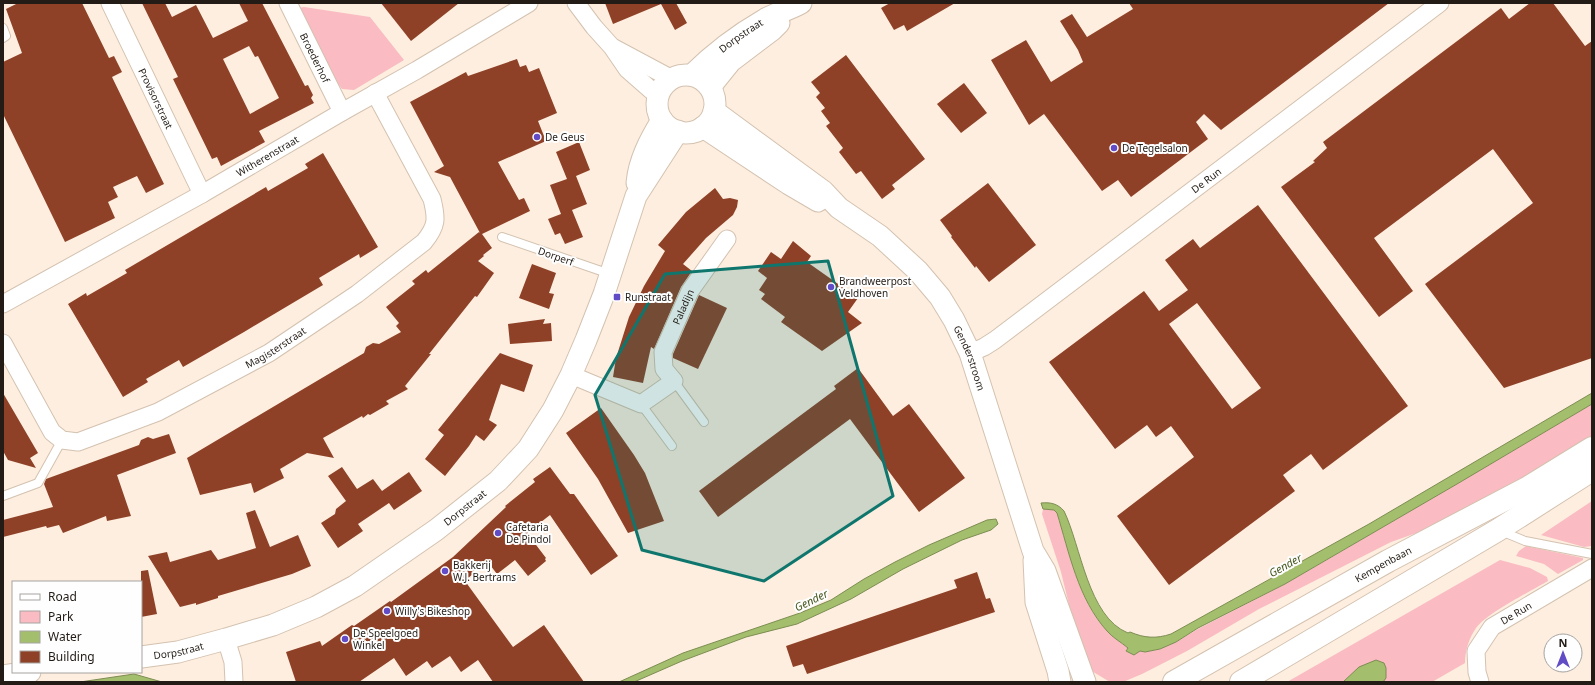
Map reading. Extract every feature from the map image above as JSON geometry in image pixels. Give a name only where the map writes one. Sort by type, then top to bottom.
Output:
[{"type":"main road","name":"Kempenbaan","points":[[1174,682],[1388,561],[1527,488],[1592,448]]},
{"type":"main road","points":[[1241,682],[1498,530],[1592,470]]},
{"type":"street","name":"Provisorstraat","points":[[110,3],[202,194]]},
{"type":"street","name":"Broederhof","points":[[288,3],[342,112]]},
{"type":"street","name":"Witherenstraat","points":[[3,304],[202,194],[529,3]]},
{"type":"street","points":[[576,3],[594,27],[612,47],[666,86]]},
{"type":"street","name":"De Run","points":[[970,354],[995,340],[1440,3]]},
{"type":"street","name":"Dorpstraat","points":[[692,75],[734,39],[764,19],[799,4]]},
{"type":"street","name":"Dorpstraat","points":[[710,87],[731,61],[772,30],[799,4]]},
{"type":"street","points":[[685,75],[692,75],[699,78],[710,87],[715,98],[708,119],[693,132],[670,125],[658,105],[666,86],[685,75]]},
{"type":"street","name":"Magisterstraat","points":[[62,440],[78,442],[158,412],[269,353],[357,294],[424,242],[433,231],[436,214],[432,199],[375,93]]},
{"type":"street","name":"Genderstroom","points":[[708,119],[816,201],[839,208],[880,236],[918,271],[940,297],[954,320],[970,354],[1033,551],[1045,571],[1085,682]]},
{"type":"street","name":"Dorpstraat","points":[[142,657],[178,652],[226,639],[273,625],[316,607],[355,586],[436,530],[498,481],[528,449],[553,410],[571,375],[586,340],[610,274],[636,196],[670,125]]},
{"type":"street","name":"Paladijn","points":[[674,381],[664,369],[663,352],[690,291],[727,239]]},
{"type":"street","points":[[3,343],[52,432],[62,440]]},
{"type":"street","points":[[571,375],[641,404],[674,381]]},
{"type":"street","name":"Genderstroom","points":[[1033,551],[1036,602],[1058,670],[1060,682]]},
{"type":"street","name":"De Run","points":[[1480,682],[1477,672],[1476,651],[1492,627],[1592,568]]},
{"type":"street","points":[[226,639],[233,662],[234,682]]},
{"type":"street","points":[[3,676],[23,673]]},
{"type":"lane","points":[[3,28],[6,36],[3,38]]},
{"type":"lane","name":"Dorperf","points":[[502,237],[610,274]]},
{"type":"lane","name":"Paladijn","points":[[674,381],[704,422]]},
{"type":"lane","points":[[641,404],[672,446]]},
{"type":"lane","points":[[3,496],[38,483],[62,440]]},
{"type":"lane","points":[[1498,530],[1525,541],[1592,554]]},
{"type":"highlighted area","points":[[828,261],[893,496],[764,581],[642,550],[595,395],[665,274]]},
{"type":"green space","points":[[304,7],[370,17],[404,60],[354,90],[342,89],[336,81],[298,8]]},
{"type":"green space","points":[[1592,404],[1592,436],[1562,456],[1483,502],[1425,530],[1391,542],[1259,609],[1187,651],[1142,674],[1123,682],[1110,682],[1090,670],[1080,650],[1061,572],[1042,514],[1043,509],[1054,510],[1057,513],[1076,575],[1097,619],[1114,638],[1128,648],[1126,650],[1151,651],[1176,642],[1285,584]]},
{"type":"green space","points":[[1592,501],[1592,546],[1584,547],[1541,535]]},
{"type":"green space","points":[[1526,546],[1583,558],[1583,560],[1558,574],[1544,564],[1516,556],[1519,551]]},
{"type":"green space","points":[[1500,560],[1530,568],[1547,577],[1548,581],[1499,609],[1482,622],[1476,628],[1469,640],[1465,663],[1432,682],[1383,682],[1384,681],[1360,667],[1343,682],[1287,682]]},
{"type":"water","points":[[1592,393],[1592,404],[1285,584],[1198,628],[1176,642],[1160,649],[1145,652],[1140,651],[1134,655],[1126,651],[1128,648],[1109,633],[1089,605],[1070,559],[1057,513],[1054,510],[1043,509],[1041,503],[1054,504],[1064,511],[1087,579],[1095,597],[1114,625],[1128,633],[1130,632],[1140,636],[1166,636],[1369,524]]},
{"type":"water","points":[[996,519],[998,524],[991,530],[962,540],[903,569],[851,599],[797,624],[746,637],[682,661],[634,682],[619,682],[683,653],[800,613],[831,600],[864,579],[929,545],[987,520]]},
{"type":"water","points":[[1376,660],[1384,663],[1386,668],[1386,678],[1383,682],[1343,682],[1359,667]]},
{"type":"water","points":[[134,674],[162,682],[80,682]]},
{"type":"building","points":[[18,3],[82,3],[109,58],[114,56],[122,72],[112,77],[164,184],[146,193],[137,176],[113,187],[118,197],[108,202],[115,218],[65,242],[3,114],[3,62],[22,53],[6,9]]},
{"type":"building","points":[[142,3],[165,3],[172,17],[196,5],[213,38],[248,21],[239,3],[262,3],[305,86],[308,85],[313,95],[311,98],[314,103],[259,131],[265,142],[221,166],[217,157],[212,159],[173,79],[178,77]],"holes":[[[249,46],[255,57],[258,56],[279,98],[250,114],[223,59]]]},
{"type":"building","points":[[381,3],[459,3],[411,41]]},
{"type":"building","points":[[605,3],[676,3],[687,23],[675,30],[661,4],[613,24]]},
{"type":"building","points":[[890,3],[955,3],[907,31],[904,25],[894,30],[881,8]]},
{"type":"building","points":[[1129,3],[1389,3],[1221,130],[1204,114],[1196,122],[1208,139],[1131,197],[1118,180],[1102,191],[1044,114],[1029,125],[991,60],[1026,40],[1051,82],[1083,62],[1078,50],[1060,21],[1072,14],[1087,37],[1133,9]]},
{"type":"building","points":[[1530,3],[1553,3],[1585,46],[1592,41],[1592,358],[1504,388],[1425,284],[1533,203],[1493,149],[1374,238],[1413,291],[1379,317],[1281,187],[1315,162],[1313,161],[1327,148],[1323,142],[1501,8],[1509,19]]},
{"type":"building","points":[[846,55],[925,159],[892,185],[895,189],[882,199],[861,171],[856,174],[839,152],[843,148],[826,126],[830,123],[821,111],[825,108],[816,97],[820,93],[811,82]]},
{"type":"building","points":[[517,59],[520,67],[526,65],[529,72],[539,68],[557,113],[538,121],[546,141],[498,162],[519,200],[524,198],[530,211],[482,234],[492,248],[478,261],[494,273],[477,297],[475,296],[405,386],[408,389],[386,401],[389,404],[370,415],[368,414],[363,418],[362,416],[323,438],[334,458],[307,453],[280,469],[284,478],[254,493],[251,483],[200,495],[187,458],[364,353],[366,347],[373,343],[379,344],[401,332],[396,326],[399,323],[386,307],[415,284],[412,281],[426,270],[428,273],[479,232],[480,233],[450,177],[434,172],[444,166],[410,102],[466,72],[468,76]]},
{"type":"building","points":[[964,83],[987,113],[961,133],[937,104]]},
{"type":"building","points":[[579,142],[590,170],[576,176],[587,204],[572,210],[583,237],[565,244],[560,233],[555,235],[548,219],[561,214],[550,185],[567,179],[556,152]]},
{"type":"building","points":[[323,153],[378,247],[360,258],[359,254],[319,278],[323,285],[244,332],[183,367],[179,360],[146,379],[148,382],[123,397],[68,304],[86,293],[87,296],[127,273],[125,270],[266,187],[268,191],[308,168],[305,164]]},
{"type":"building","points":[[988,183],[1036,245],[989,282],[976,266],[975,268],[940,220]]},
{"type":"building","points":[[715,188],[723,199],[730,198],[738,200],[737,207],[733,215],[706,238],[683,264],[692,271],[681,287],[654,349],[651,347],[643,383],[613,377],[616,358],[629,317],[644,286],[665,251],[658,245],[686,212]]},
{"type":"building","points":[[1258,205],[1408,406],[1323,470],[1311,454],[1283,475],[1295,491],[1169,585],[1117,516],[1194,457],[1171,426],[1156,437],[1147,425],[1115,449],[1049,362],[1144,291],[1159,311],[1188,290],[1165,260],[1193,239],[1200,248]],"holes":[[[1197,303],[1261,388],[1232,409],[1169,324]]]},
{"type":"building","points":[[793,241],[811,256],[807,262],[858,298],[848,312],[862,323],[822,351],[781,322],[785,317],[761,299],[765,294],[759,290],[767,278],[758,271],[771,252],[781,259]]},
{"type":"building","points":[[532,264],[556,273],[549,293],[554,294],[549,309],[519,298]]},
{"type":"building","points":[[699,295],[727,308],[698,369],[673,358],[673,354]]},
{"type":"building","points":[[545,319],[543,324],[551,323],[552,341],[510,344],[508,324]]},
{"type":"building","points":[[500,353],[533,365],[524,392],[501,384],[489,420],[497,425],[484,441],[476,435],[445,476],[425,459],[444,435],[438,430]]},
{"type":"building","points":[[858,368],[893,416],[909,404],[965,478],[919,512],[850,419],[718,517],[699,491],[836,389],[834,386]]},
{"type":"building","points":[[3,393],[38,453],[30,458],[36,468],[8,460],[3,451]]},
{"type":"building","points":[[601,408],[645,473],[664,521],[628,533],[598,479],[566,433]]},
{"type":"building","points":[[169,434],[176,453],[117,475],[131,516],[107,521],[106,516],[63,533],[59,525],[47,528],[46,526],[3,537],[3,520],[53,507],[44,484],[46,479],[139,445],[141,440],[148,437],[153,439]]},
{"type":"building","points":[[342,467],[357,489],[373,479],[382,491],[409,472],[422,491],[394,510],[389,503],[358,524],[363,531],[338,548],[321,523],[335,514],[336,509],[346,501],[328,476]]},
{"type":"building","points":[[550,467],[570,494],[574,494],[618,556],[591,575],[550,515],[527,533],[546,558],[546,561],[528,576],[515,560],[497,574],[487,561],[465,581],[513,647],[544,625],[584,682],[493,682],[478,660],[461,672],[450,656],[432,668],[427,661],[406,676],[394,658],[359,682],[296,682],[286,652],[320,641],[322,646],[352,625],[354,626],[390,601],[391,602],[453,557],[506,507],[505,506],[535,482],[533,479]]},
{"type":"building","points":[[255,510],[270,547],[298,535],[311,566],[292,574],[218,596],[218,598],[196,605],[196,603],[180,607],[148,556],[167,552],[170,562],[211,550],[218,560],[256,548],[246,513]]},
{"type":"building","points":[[148,570],[157,614],[142,617],[141,571]]},
{"type":"building","points":[[977,572],[986,599],[990,598],[995,612],[807,674],[803,664],[793,667],[786,646],[957,588],[954,580]]},
{"type":"place","name":"De Geus","points":[[537,137]]},
{"type":"place","name":"De Tegelsalon","points":[[1114,148]]},
{"type":"place","name":"Brandweerpost Veldhoven","points":[[831,287]]},
{"type":"place","name":"Runstraat","points":[[617,297]]},
{"type":"place","name":"Cafetaria De Pindol","points":[[498,533]]},
{"type":"place","name":"Bakkerij W.J. Bertrams","points":[[445,571]]},
{"type":"place","name":"Willy's Bikeshop","points":[[387,611]]},
{"type":"place","name":"De Speelgoed Winkel","points":[[345,639]]},
{"type":"water label","name":"Gender","points":[[1285,565]]},
{"type":"water label","name":"Gender","points":[[811,600]]}]
